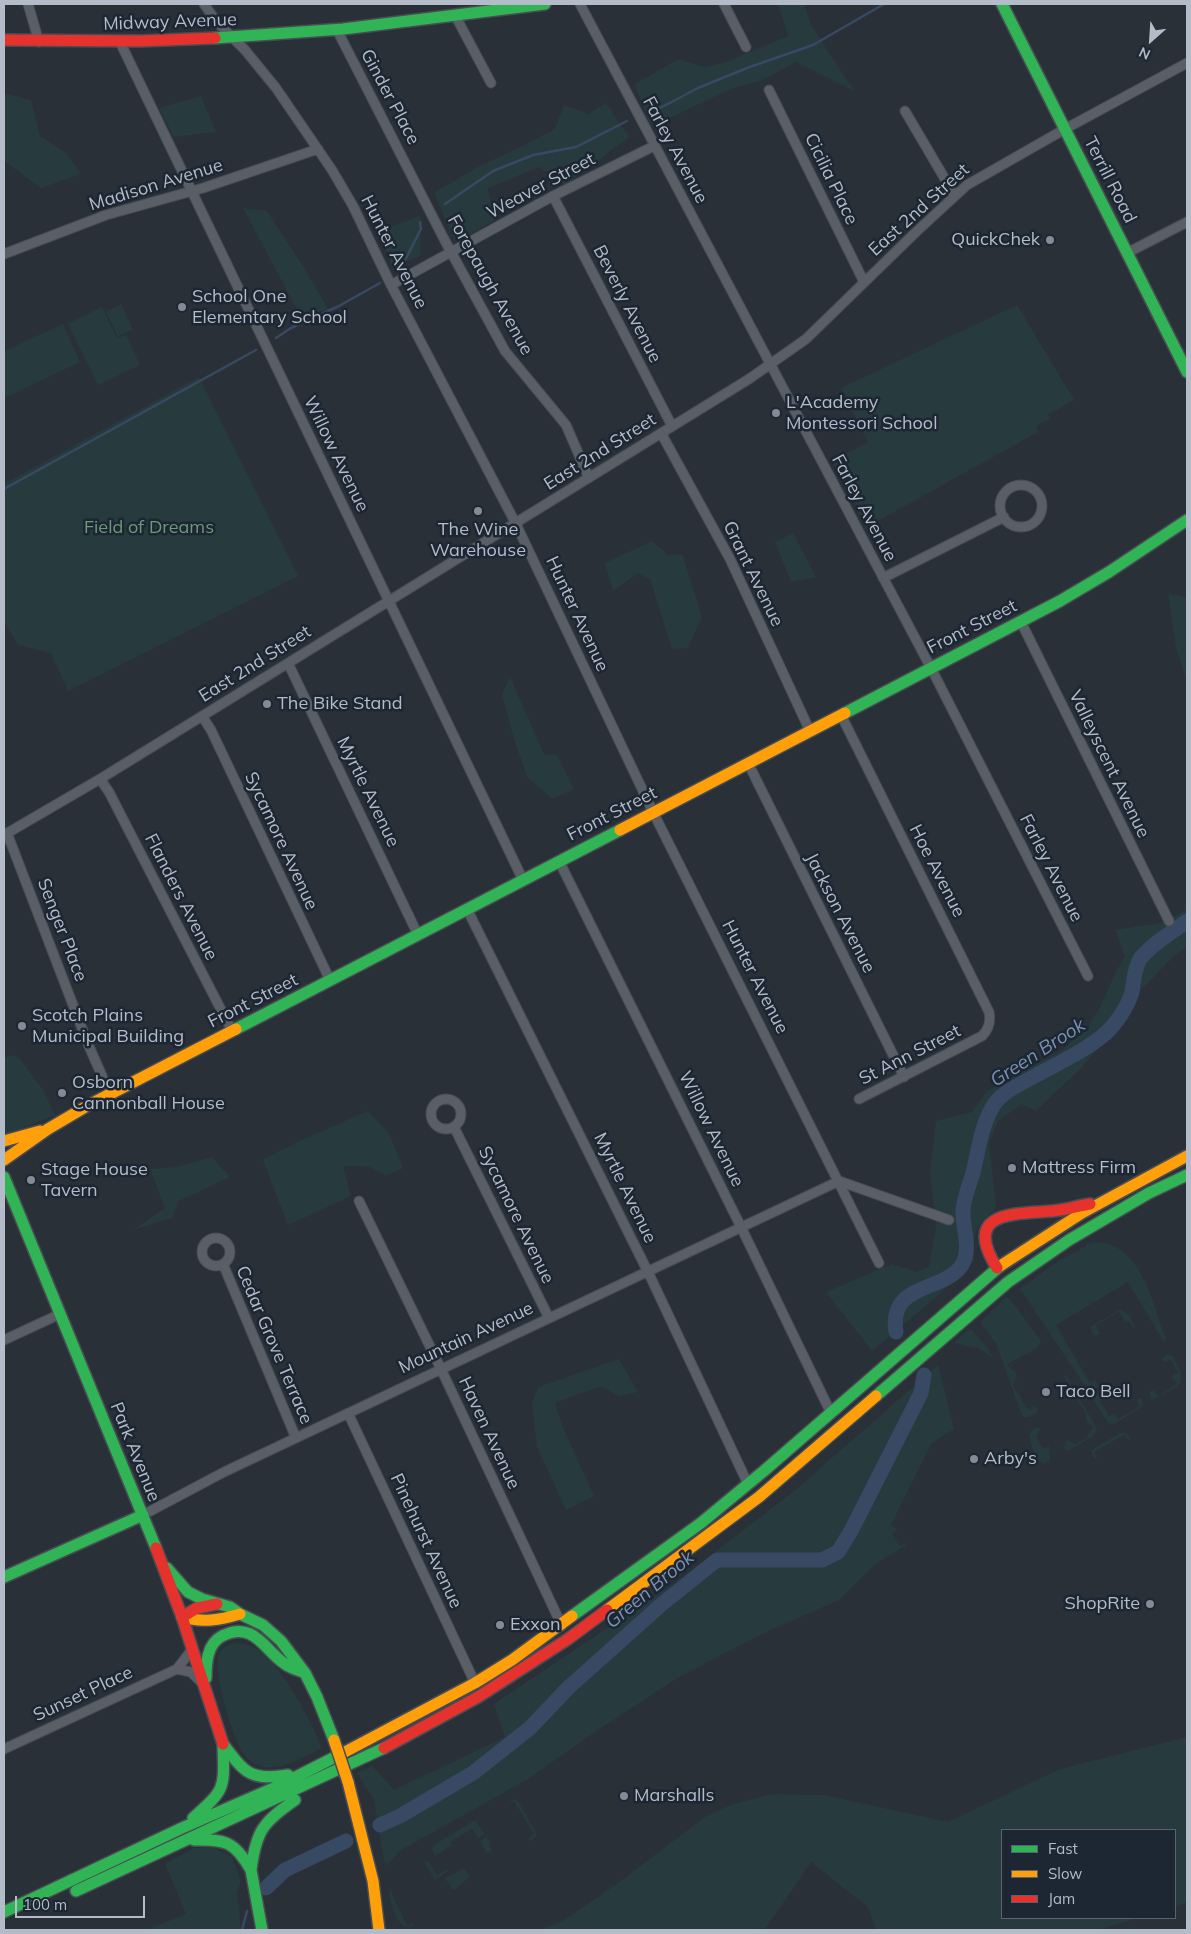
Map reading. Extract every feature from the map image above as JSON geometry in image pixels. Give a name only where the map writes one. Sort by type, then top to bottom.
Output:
[{"type":"main road","name":"Midway Avenue","points":[[4,40],[120,42],[233,38],[337,30],[456,17],[545,4]]},
{"type":"main road","name":"Terrill Road","points":[[1002,4],[1127,253],[1184,360],[1187,372]]},
{"type":"main road","name":"Front Street","points":[[4,1160],[48,1129],[110,1094],[1021,622],[1092,583],[1187,520]]},
{"type":"main road","name":"Front Street","points":[[4,1140],[48,1129]]},
{"type":"main road","points":[[4,1912],[182,1828],[276,1787],[375,1737],[475,1683],[512,1660],[562,1626],[701,1523],[831,1413],[997,1268],[1082,1213],[1187,1156]]},
{"type":"main road","points":[[4,1924],[381,1750],[478,1697],[568,1639],[759,1497],[927,1354],[994,1293],[1038,1260],[1148,1193],[1187,1175]]},
{"type":"main road","name":"Park Avenue","points":[[4,1177],[143,1515],[193,1648],[222,1744]]},
{"type":"main road","points":[[997,1268],[988,1253],[984,1238],[988,1228],[999,1218],[1012,1213],[1053,1211],[1104,1201]]},
{"type":"main road","name":"Mountain Avenue","points":[[4,1577],[143,1515]]},
{"type":"main road","points":[[159,1559],[188,1592],[217,1604],[230,1607],[272,1632],[305,1673],[334,1740],[359,1820],[377,1905],[379,1930]]},
{"type":"main road","points":[[182,1617],[197,1608],[217,1604]]},
{"type":"main road","points":[[182,1617],[203,1621],[225,1619],[240,1614]]},
{"type":"main road","points":[[206,1688],[206,1662],[211,1648],[219,1638],[234,1632],[248,1633],[257,1637],[270,1647],[284,1663],[305,1673]]},
{"type":"main road","points":[[222,1744],[240,1766],[248,1773],[257,1777],[268,1778],[303,1772]]},
{"type":"main road","points":[[182,1828],[208,1804],[222,1786],[224,1780],[222,1744]]},
{"type":"main road","points":[[250,1870],[256,1836],[268,1820],[295,1800],[303,1787]]},
{"type":"main road","points":[[186,1841],[219,1840],[230,1843],[242,1854],[250,1870],[262,1930]]},
{"type":"street","points":[[28,4],[39,42]]},
{"type":"street","name":"Hunter Avenue","points":[[204,4],[216,21],[245,50],[276,88],[318,149],[353,206],[391,285],[516,524],[654,812],[879,1263]]},
{"type":"street","name":"Farley Avenue","points":[[580,4],[931,668],[1088,976]]},
{"type":"street","points":[[724,4],[746,47]]},
{"type":"street","points":[[456,17],[491,83]]},
{"type":"street","name":"Ginder Place","points":[[337,30],[415,180]]},
{"type":"street","name":"Willow Avenue","points":[[120,42],[523,880]]},
{"type":"street","name":"East 2nd Street","points":[[5,834],[100,779],[771,365],[806,339],[967,185],[1187,63]]},
{"type":"street","name":"Cicilia Place","points":[[769,90],[864,282]]},
{"type":"street","points":[[905,111],[955,196]]},
{"type":"street","name":"Weaver Street","points":[[391,285],[553,196],[654,146]]},
{"type":"street","name":"Madison Avenue","points":[[4,254],[106,215],[193,191],[318,149]]},
{"type":"street","name":"Forepaugh Avenue","points":[[415,180],[504,351],[566,426],[589,478]]},
{"type":"street","name":"Beverly Avenue","points":[[553,196],[672,426]]},
{"type":"street","points":[[1127,253],[1187,222]]},
{"type":"street","name":"Grant Avenue","points":[[661,434],[730,559],[810,731]]},
{"type":"street","points":[[1026,486],[1037,493],[1042,505],[1042,511],[1035,522],[1025,527],[1018,527],[1012,525],[1004,517],[1001,503],[1008,490],[1014,487],[1026,486]]},
{"type":"street","points":[[883,578],[1004,517]]},
{"type":"street","name":"Valleyscent Avenue","points":[[1021,622],[1169,921]]},
{"type":"street","name":"Myrtle Avenue","points":[[288,663],[418,934]]},
{"type":"street","name":"Hoe Avenue","points":[[840,715],[989,1012],[990,1019],[986,1031],[976,1039]]},
{"type":"street","name":"Sycamore Avenue","points":[[202,716],[211,730],[330,980]]},
{"type":"street","name":"Jackson Avenue","points":[[748,763],[904,1076]]},
{"type":"street","name":"Flanders Avenue","points":[[100,779],[109,792],[232,1031]]},
{"type":"street","name":"Senger Place","points":[[5,834],[88,1044],[110,1094]]},
{"type":"street","name":"Willow Avenue","points":[[559,861],[742,1227],[831,1413]]},
{"type":"street","name":"Myrtle Avenue","points":[[468,909],[648,1271],[748,1484]]},
{"type":"street","name":"St Ann Street","points":[[859,1099],[976,1039]]},
{"type":"street","name":"Sycamore Avenue","points":[[454,1127],[549,1318]]},
{"type":"street","points":[[839,1181],[949,1220]]},
{"type":"street","name":"Mountain Avenue","points":[[143,1515],[175,1500],[215,1476],[839,1181]]},
{"type":"street","name":"Haven Avenue","points":[[359,1201],[441,1369],[562,1626]]},
{"type":"street","name":"Cedar Grove Terrace","points":[[223,1264],[296,1438]]},
{"type":"street","points":[[4,1340],[60,1314]]},
{"type":"street","name":"Pinehurst Avenue","points":[[348,1413],[475,1683]]},
{"type":"street","name":"Sunset Place","points":[[4,1749],[177,1669],[193,1648]]},
{"type":"street","points":[[177,1669],[191,1672],[206,1688]]},
{"type":"green space","points":[[778,4],[804,4],[811,25],[854,91],[796,62],[763,80],[730,89],[662,122],[650,124],[635,84],[679,59],[704,67],[724,63],[788,36]]},
{"type":"green space","points":[[4,93],[31,100],[40,136],[66,153],[81,174],[41,188],[4,161]]},
{"type":"green space","points":[[201,96],[216,132],[174,137],[159,108]]},
{"type":"green space","points":[[606,103],[629,137],[565,185],[539,167],[488,188],[494,220],[456,243],[434,193],[476,168],[555,129],[564,105],[588,114]]},
{"type":"green space","points":[[243,208],[267,211],[328,309],[301,317]]},
{"type":"green space","points":[[420,216],[421,256],[392,266],[379,231]]},
{"type":"green space","points":[[121,304],[133,329],[118,337],[106,312]]},
{"type":"green space","points":[[1017,305],[1074,400],[1048,415],[1050,419],[1036,426],[1038,432],[867,527],[832,461],[868,442],[841,388]]},
{"type":"green space","points":[[102,307],[117,338],[126,335],[140,365],[98,385],[68,324]]},
{"type":"green space","points":[[63,324],[80,362],[4,398],[4,351]]},
{"type":"green space","name":"Field of Dreams","points":[[199,377],[298,576],[68,691],[51,653],[18,645],[4,621],[4,484]]},
{"type":"green space","points":[[793,533],[816,577],[791,582],[775,542]]},
{"type":"green space","points":[[652,541],[668,555],[682,554],[702,617],[688,648],[672,649],[650,579],[638,573],[613,591],[605,563]]},
{"type":"green space","points":[[1168,593],[1187,598],[1187,680],[1176,648]]},
{"type":"green space","points":[[510,677],[544,754],[557,755],[574,789],[552,799],[527,777],[502,694]]},
{"type":"green space","points":[[1187,910],[1187,946],[1173,957],[1139,992],[1126,1016],[1081,1068],[1036,1111],[1022,1104],[998,1121],[989,1143],[996,1208],[979,1225],[976,1231],[973,1243],[974,1261],[940,1294],[872,1351],[826,1292],[892,1264],[917,1272],[929,1266],[936,1227],[930,1171],[936,1121],[972,1112],[987,1091],[1062,1050],[1088,1027],[1125,956],[1115,930],[1161,923]]},
{"type":"green space","points":[[13,1055],[19,1058],[43,1090],[55,1115],[4,1136],[4,1058]]},
{"type":"green space","points":[[368,1111],[389,1133],[403,1168],[386,1176],[370,1167],[343,1166],[351,1196],[288,1225],[263,1160],[293,1144]]},
{"type":"green space","points":[[212,1157],[230,1177],[179,1201],[172,1218],[133,1230],[165,1208],[150,1169],[177,1167]]},
{"type":"green space","points":[[1096,1242],[1112,1245],[1135,1264],[1150,1293],[1166,1338],[1164,1342],[1128,1282],[1056,1325],[1090,1383],[1095,1380],[1098,1386],[1095,1389],[1089,1388],[1083,1383],[1020,1289],[1058,1261],[1086,1246],[1086,1244]]},
{"type":"green space","points":[[1006,1297],[1011,1300],[1041,1341],[1037,1348],[1007,1366],[1015,1371],[1017,1377],[1013,1385],[1027,1408],[1030,1410],[1033,1405],[1037,1408],[1037,1413],[1029,1417],[1024,1417],[1021,1413],[996,1343],[980,1322]]},
{"type":"green space","points":[[1121,1309],[1129,1315],[1135,1326],[1133,1327],[1129,1321],[1126,1323],[1119,1312],[1096,1325],[1100,1334],[1094,1336],[1090,1327]]},
{"type":"green space","points":[[969,1329],[987,1347],[994,1359],[978,1348],[954,1343]]},
{"type":"green space","points":[[1166,1355],[1173,1356],[1181,1374],[1181,1381],[1177,1387],[1154,1399],[1151,1398],[1149,1393],[1153,1390],[1158,1396],[1177,1384],[1172,1376],[1178,1372],[1171,1360],[1164,1362],[1162,1359]]},
{"type":"green space","points":[[619,1359],[638,1392],[619,1396],[601,1386],[555,1403],[562,1425],[594,1496],[566,1510],[537,1447],[532,1404],[538,1387]]},
{"type":"green space","points":[[938,1365],[954,1429],[931,1444],[891,1525],[898,1529],[892,1534],[899,1546],[906,1543],[905,1546],[878,1562],[839,1600],[768,1631],[677,1678],[528,1779],[401,1850],[385,1866],[374,1800],[357,1773],[372,1766],[394,1790],[505,1737],[494,1704],[673,1584],[793,1492]]},
{"type":"green space","points":[[1066,1375],[1097,1430],[1093,1436],[1068,1451],[1063,1448],[1067,1440],[1076,1444],[1086,1438],[1093,1427],[1087,1422],[1085,1412],[1064,1376]]},
{"type":"green space","points":[[1103,1393],[1105,1397],[1100,1401],[1109,1416],[1114,1413],[1118,1419],[1140,1406],[1137,1402],[1138,1399],[1142,1399],[1143,1406],[1114,1424],[1108,1423],[1091,1396]]},
{"type":"green space","points":[[1039,1427],[1040,1430],[1036,1437],[1042,1447],[1046,1449],[1049,1445],[1050,1460],[1045,1464],[1041,1463],[1036,1457],[1029,1436],[1032,1430]]},
{"type":"green space","points":[[1120,1433],[1126,1433],[1130,1439],[1128,1440],[1124,1435],[1094,1452],[1097,1458],[1094,1459],[1092,1450]]},
{"type":"green space","points":[[234,1643],[253,1647],[273,1664],[302,1707],[322,1748],[287,1765],[272,1768],[255,1764],[245,1756],[229,1720],[218,1674],[217,1662],[219,1654],[225,1647]]},
{"type":"green space","points":[[1187,1737],[1187,1902],[1176,1906],[1176,1829],[1001,1829],[1001,1919],[1135,1919],[1098,1930],[876,1930],[868,1907],[811,1862],[766,1928],[741,1930],[541,1930],[566,1919],[618,1883],[705,1817],[733,1804],[773,1794],[824,1795],[948,1822],[1060,1769]]},
{"type":"green space","points":[[513,1799],[518,1801],[536,1833],[536,1837],[531,1841],[529,1838],[534,1834],[514,1801],[508,1803]]},
{"type":"green space","points":[[475,1820],[485,1834],[478,1838],[472,1829],[450,1842],[452,1845],[435,1856],[432,1849],[434,1845]]},
{"type":"green space","points":[[486,1836],[492,1850],[487,1853],[480,1841]]},
{"type":"green space","points":[[212,1847],[232,1857],[241,1881],[237,1893],[241,1930],[146,1930],[186,1914],[165,1864],[194,1848]]},
{"type":"green space","points":[[426,1861],[429,1862],[437,1875],[447,1869],[448,1871],[435,1880],[425,1863]]},
{"type":"green space","points":[[464,1868],[470,1877],[455,1889],[452,1889],[445,1878]]},
{"type":"green space","points":[[389,1888],[407,1926],[414,1923],[413,1926],[407,1927],[398,1920],[390,1900]]},
{"type":"waterway","points":[[653,110],[698,88],[747,68],[813,45],[884,4]]},
{"type":"waterway","points":[[445,204],[493,171],[533,155],[576,147],[627,121]]},
{"type":"waterway","points":[[400,270],[421,229],[420,222]]},
{"type":"waterway","points":[[276,338],[291,328],[339,306],[380,283]]},
{"type":"waterway","points":[[4,489],[256,350]]},
{"type":"waterway","name":"Green Brook","points":[[896,1332],[896,1316],[900,1304],[908,1296],[953,1274],[965,1259],[964,1201],[973,1173],[982,1131],[995,1103],[1009,1090],[1079,1052],[1106,1033],[1118,1020],[1128,1003],[1132,992],[1136,967],[1140,959],[1156,943],[1187,921]]},
{"type":"waterway","name":"Green Brook","points":[[380,1825],[400,1816],[473,1773],[530,1728],[569,1687],[662,1604],[717,1560],[822,1560],[838,1552],[851,1531],[921,1393],[924,1375]]},
{"type":"waterway","name":"Green Brook","points":[[266,1888],[285,1870],[346,1841]]},
{"type":"waterway","name":"Green Brook","points":[[242,1930],[247,1911]]},
{"type":"traffic: fast","points":[[215,38],[343,29],[545,4]]},
{"type":"traffic: fast","points":[[1002,4],[1187,372]]},
{"type":"traffic: fast","points":[[845,713],[1060,601],[1109,572],[1187,520]]},
{"type":"traffic: fast","points":[[236,1029],[620,830]]},
{"type":"traffic: fast","points":[[876,1396],[1008,1282],[1069,1240],[1149,1193],[1187,1175]]},
{"type":"traffic: fast","points":[[4,1177],[156,1548]]},
{"type":"traffic: fast","points":[[572,1616],[701,1523],[765,1470],[1000,1266]]},
{"type":"traffic: fast","points":[[4,1577],[143,1515]]},
{"type":"traffic: fast","points":[[167,1568],[188,1592],[202,1599],[230,1607],[263,1625],[281,1641],[305,1673],[334,1740]]},
{"type":"traffic: fast","points":[[206,1678],[210,1649],[217,1639],[233,1632],[250,1634],[285,1664],[303,1672]]},
{"type":"traffic: fast","points":[[223,1744],[237,1762],[250,1773],[265,1777],[288,1775]]},
{"type":"traffic: fast","points":[[193,1818],[212,1800],[221,1786],[224,1770],[223,1744]]},
{"type":"traffic: fast","points":[[76,1891],[384,1748]]},
{"type":"traffic: fast","points":[[4,1912],[182,1828],[276,1787],[343,1753]]},
{"type":"traffic: fast","points":[[251,1870],[255,1846],[263,1829],[275,1815],[295,1800]]},
{"type":"traffic: fast","points":[[194,1840],[214,1840],[228,1844],[240,1853],[251,1870]]},
{"type":"traffic: fast","points":[[251,1870],[262,1930]]},
{"type":"traffic: slow","points":[[620,830],[845,713]]},
{"type":"traffic: slow","points":[[4,1160],[48,1129],[87,1106],[236,1029]]},
{"type":"traffic: slow","points":[[4,1141],[40,1131]]},
{"type":"traffic: slow","points":[[1000,1266],[1082,1213],[1187,1156]]},
{"type":"traffic: slow","points":[[607,1610],[759,1497],[876,1396]]},
{"type":"traffic: slow","points":[[182,1617],[211,1620],[240,1614]]},
{"type":"traffic: slow","points":[[343,1753],[475,1683],[512,1660],[572,1616]]},
{"type":"traffic: slow","points":[[334,1740],[348,1782]]},
{"type":"traffic: slow","points":[[348,1782],[373,1881],[379,1930]]},
{"type":"traffic: jam","points":[[4,40],[140,41],[215,38]]},
{"type":"traffic: jam","points":[[997,1268],[988,1250],[985,1236],[988,1226],[996,1220],[1021,1213],[1057,1210],[1090,1204]]},
{"type":"traffic: jam","points":[[156,1548],[182,1617],[223,1744]]},
{"type":"traffic: jam","points":[[182,1617],[197,1608],[217,1604]]},
{"type":"traffic: jam","points":[[384,1748],[478,1697],[568,1639],[607,1610]]},
{"type":"place","name":"QuickChek","points":[[1050,240]]},
{"type":"place","name":"School One Elementary School","points":[[182,307]]},
{"type":"place","name":"L'Academy Montessori School","points":[[776,413]]},
{"type":"place","name":"The Wine Warehouse","points":[[478,511]]},
{"type":"place","name":"The Bike Stand","points":[[267,704]]},
{"type":"place","name":"Scotch Plains Municipal Building","points":[[22,1026]]},
{"type":"place","name":"Osborn Cannonball House","points":[[62,1093]]},
{"type":"place","name":"Mattress Firm","points":[[1012,1168]]},
{"type":"place","name":"Stage House Tavern","points":[[31,1180]]},
{"type":"place","name":"Taco Bell","points":[[1046,1392]]},
{"type":"place","name":"Arby's","points":[[974,1459]]},
{"type":"place","name":"ShopRite","points":[[1150,1604]]},
{"type":"place","name":"Exxon","points":[[500,1625]]},
{"type":"place","name":"Marshalls","points":[[624,1796]]}]
